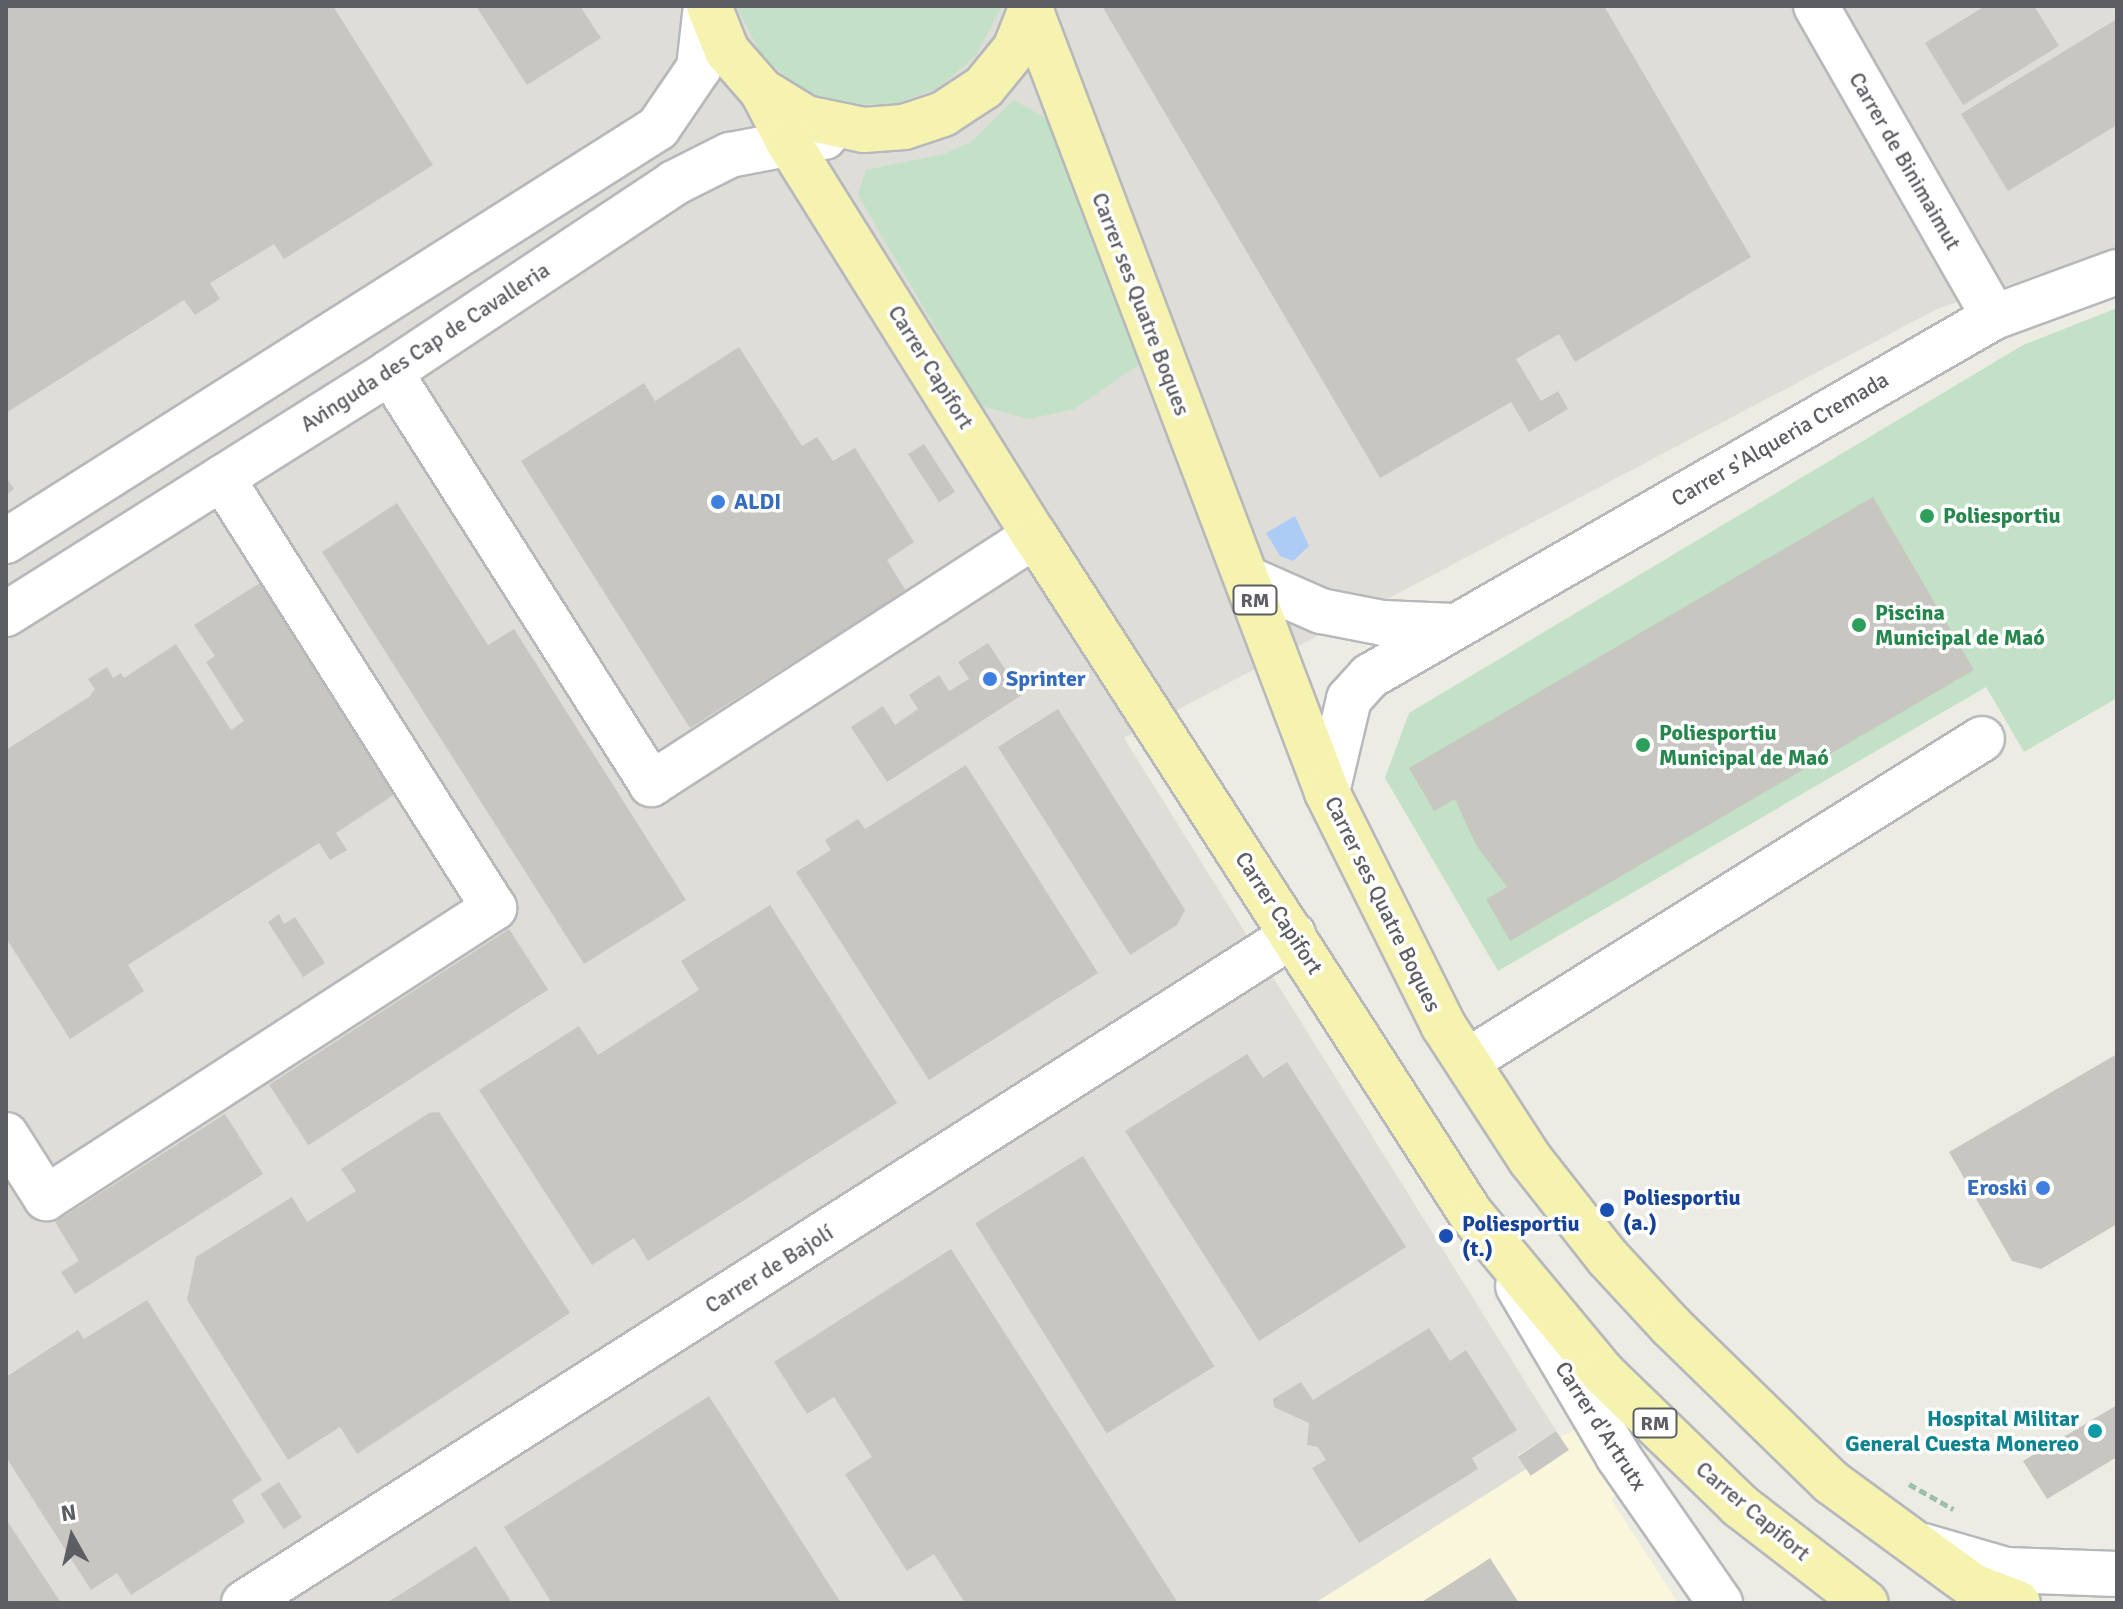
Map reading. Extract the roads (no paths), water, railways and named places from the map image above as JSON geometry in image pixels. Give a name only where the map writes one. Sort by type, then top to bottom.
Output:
[{"type":"main road","name":"RM","points":[[707,6],[727,51],[762,91],[789,143]]},
{"type":"main road","name":"RM","points":[[762,91],[806,118],[864,130],[904,127],[943,114],[984,87],[1015,49],[1031,8]]},
{"type":"main road","name":"Carrer ses Quatre Boques","points":[[1031,8],[1327,792],[1392,929],[1443,1025],[1469,1060],[1530,1159],[1608,1258],[1831,1482],[1973,1586],[2018,1603]]},
{"type":"main road","name":"Carrer Capifort","points":[[789,143],[1035,536],[1471,1214],[1603,1373],[1739,1505],[1864,1602]]},
{"type":"street","points":[[6,541],[658,128],[699,68],[707,6]]},
{"type":"street","name":"Carrer de Binimaimut","points":[[1816,6],[1994,317]]},
{"type":"street","name":"Avinguda des Cap de Cavalleria","points":[[6,614],[390,372],[674,183],[730,155],[864,130]]},
{"type":"street","name":"Carrer s'Alqueria Cremada","points":[[1327,792],[1349,699],[1370,676],[1994,317],[2117,272]]},
{"type":"street","points":[[390,372],[651,784],[1035,536]]},
{"type":"street","points":[[6,1135],[46,1198],[494,908],[222,478]]},
{"type":"street","points":[[1248,579],[1321,611],[1383,623],[1453,626]]},
{"type":"street","points":[[1469,1060],[1982,739]]},
{"type":"street","name":"Carrer de Bajolí","points":[[244,1603],[1293,935]]},
{"type":"street","name":"Carrer d'Artrutx","points":[[1495,1241],[1594,1418],[1720,1603]]},
{"type":"street","points":[[1912,1541],[2006,1570],[2117,1574]]},
{"type":"water","points":[[1295,516],[1309,546],[1293,561],[1280,556],[1266,533]]},
{"type":"place","name":"ALDI","points":[[718,502]]},
{"type":"place","name":"Poliesportiu","points":[[1927,516]]},
{"type":"place","name":"Piscina Municipal de Maó","points":[[1859,625]]},
{"type":"place","name":"Sprinter","points":[[990,679]]},
{"type":"place","name":"Poliesportiu Municipal de Maó","points":[[1643,745]]},
{"type":"place","name":"Eroski","points":[[2043,1188]]},
{"type":"place","name":"Poliesportiu (a.)","points":[[1607,1210]]},
{"type":"place","name":"Poliesportiu (t.)","points":[[1446,1236]]},
{"type":"place","name":"Hospital Militar General Cuesta Monereo","points":[[2095,1431]]}]
